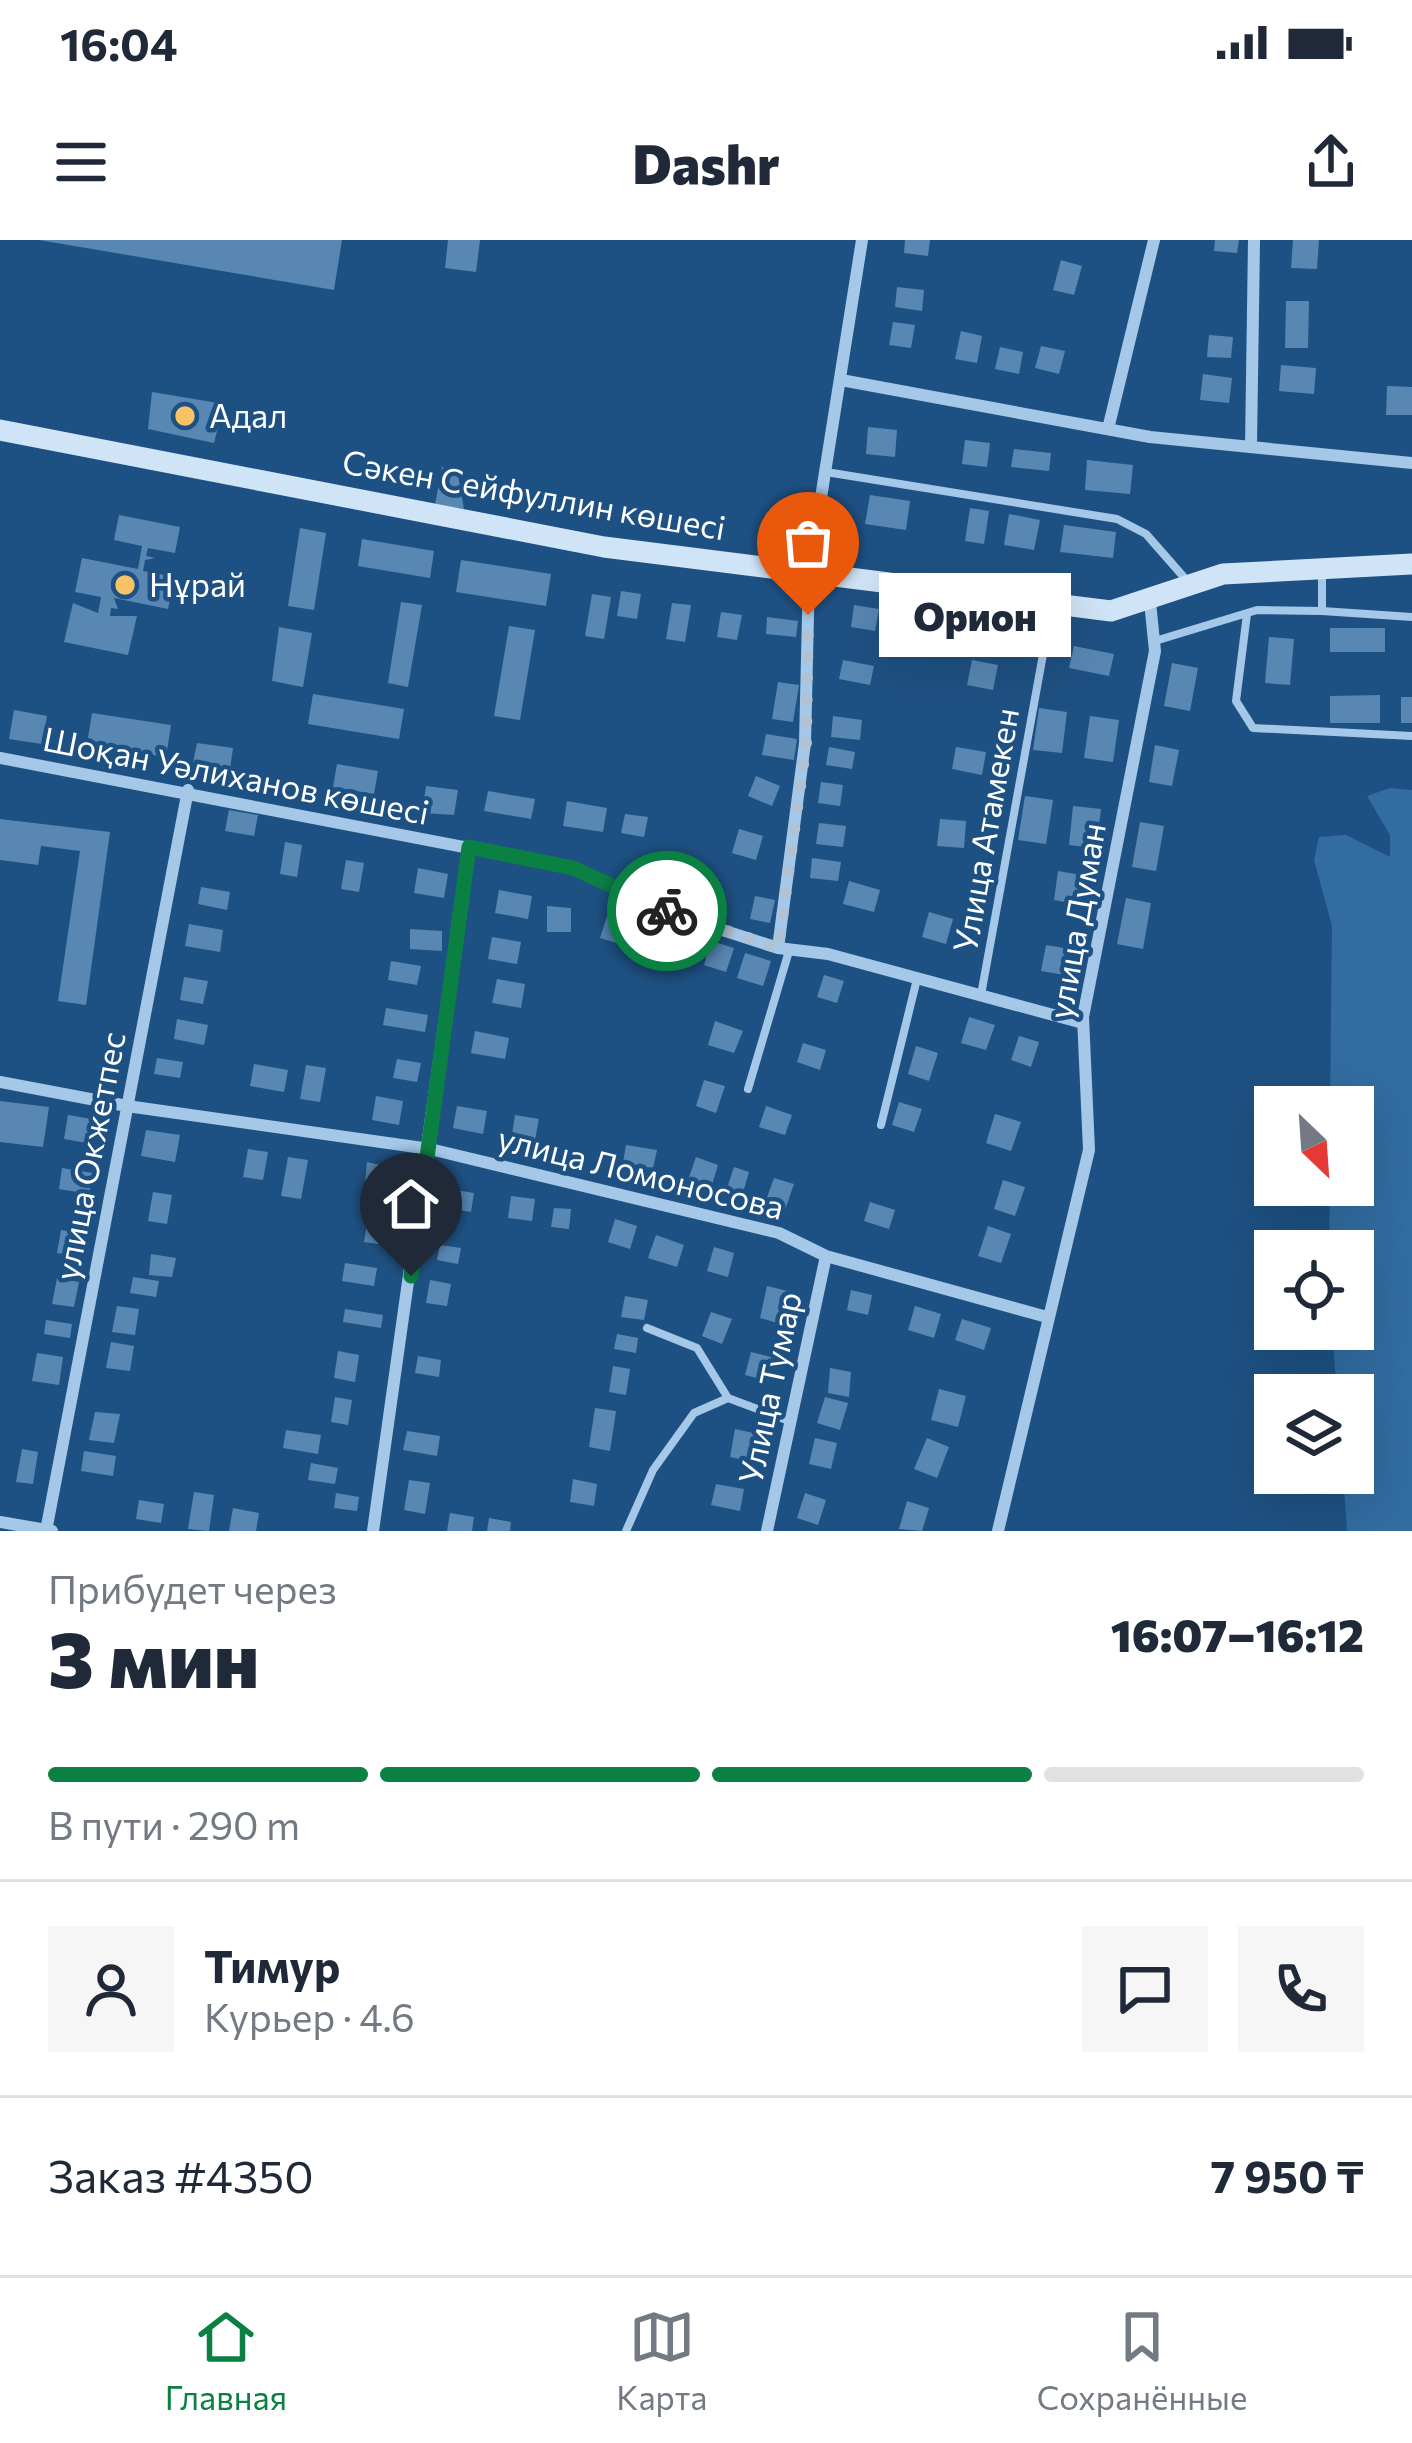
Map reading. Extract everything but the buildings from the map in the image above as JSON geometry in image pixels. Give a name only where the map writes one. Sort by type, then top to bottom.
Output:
[{"type":"street","points":[[783,949],[806,743],[809,573],[862,240]]},
{"type":"street","points":[[1108,429],[1154,240]]},
{"type":"street","points":[[1251,447],[1254,240]]},
{"type":"street","points":[[841,380],[1108,429],[1412,464]]},
{"type":"street","name":"Сәкен Сейфуллин көшесі","points":[[0,430],[604,547],[1112,611],[1223,574],[1412,564]]},
{"type":"street","name":"улица Думан","points":[[998,1531],[1089,1150],[1083,1023],[1154,641],[1150,602]]},
{"type":"street","name":"Шоқан Уәлиханов көшесі","points":[[0,758],[188,790],[416,842],[469,847],[573,868],[676,915],[783,949],[828,954],[1083,1023]]},
{"type":"street","name":"улица Окжетпес","points":[[49,1531],[188,790]]},
{"type":"street","points":[[374,1531],[469,847]]},
{"type":"street","name":"улица Ломоносова","points":[[0,1082],[128,1106],[430,1148],[779,1233],[826,1256],[1047,1317]]},
{"type":"street","name":"Улица Тумар","points":[[767,1531],[826,1256]]},
{"type":"street","points":[[0,1522],[49,1531]]},
{"type":"lane","points":[[826,472],[1117,519],[1146,534],[1190,583]]},
{"type":"lane","points":[[1322,568],[1322,611]]},
{"type":"lane","name":"Улица Атамекен","points":[[981,995],[1052,603]]},
{"type":"lane","points":[[1154,641],[1247,614],[1322,611],[1412,617]]},
{"type":"lane","points":[[1247,614],[1236,701],[1253,728],[1412,736]]},
{"type":"lane","points":[[748,1089],[783,949]]},
{"type":"lane","points":[[881,1125],[917,978]]},
{"type":"lane","points":[[647,1328],[697,1348],[728,1398],[791,1421]]},
{"type":"lane","points":[[626,1531],[653,1470],[694,1413],[728,1398]]},
{"type":"shaded area","points":[[1390,788],[1412,790],[1412,1531],[1347,1531],[1344,1494],[1374,1494],[1374,1374],[1335,1374],[1334,1350],[1374,1350],[1374,1230],[1329,1230],[1330,1206],[1374,1206],[1374,1086],[1330,1086],[1332,926],[1314,860],[1319,837],[1346,835],[1390,857],[1390,835],[1367,796]]},
{"type":"way so far","points":[[667,911],[778,948],[806,743],[808,615]]},
{"type":"place","name":"Адал","points":[[185,416]]},
{"type":"place","name":"Нұрай","points":[[125,585]]},
{"type":"place","name":"Орион","points":[[808,615]]},
{"type":"route","points":[[411,1276],[469,847],[573,868],[667,911]]}]
